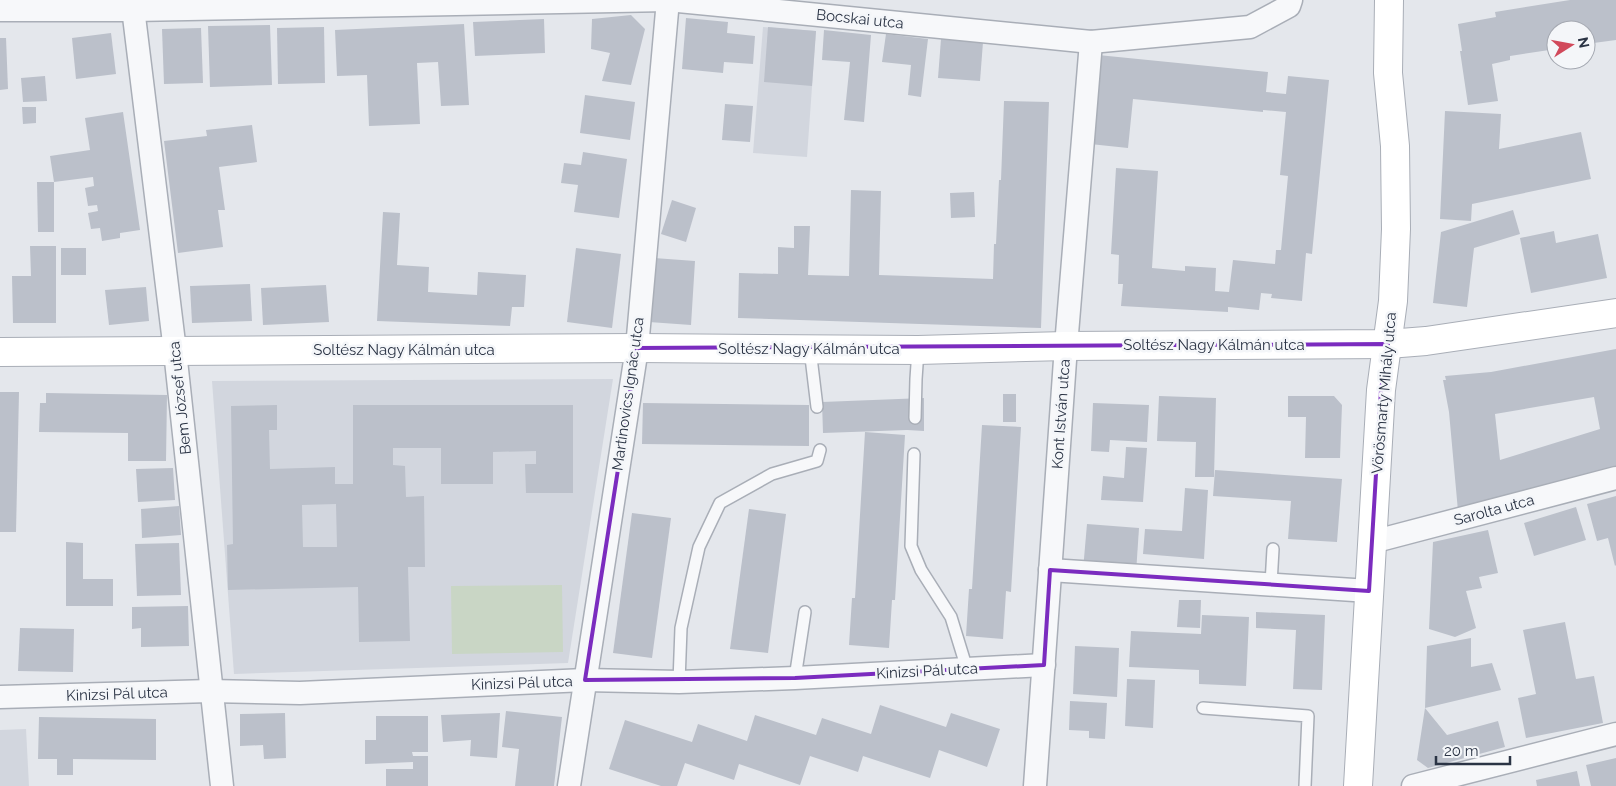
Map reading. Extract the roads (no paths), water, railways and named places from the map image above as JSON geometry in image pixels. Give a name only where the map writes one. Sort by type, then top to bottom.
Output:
[{"type":"street","name":"Bocskai utca","points":[[0,10],[132,5],[668,0],[1091,42],[1250,28],[1289,6],[1291,0]]},
{"type":"street","name":"Martinovics Ignác utca","points":[[569,786],[636,348],[668,0]]},
{"type":"street","name":"Vörösmarty Mihály utca","points":[[1358,786],[1381,390],[1393,301],[1396,229],[1395,146],[1388,73],[1389,0]]},
{"type":"street","name":"Bem József utca","points":[[132,5],[175,351],[210,691],[222,786]]},
{"type":"street","name":"Kont István utca","points":[[1035,786],[1066,346],[1091,42]]},
{"type":"street","name":"Soltész Nagy Kálmán utca","points":[[0,352],[636,348],[918,350],[1066,346],[1388,344],[1426,341],[1616,313]]},
{"type":"street","name":"Sarolta utca","points":[[1372,542],[1616,478]]},
{"type":"street","points":[[1050,570],[1369,591]]},
{"type":"street","name":"Kinizsi Pál utca","points":[[0,697],[210,691],[300,693],[585,680],[679,682],[1044,665]]},
{"type":"street","points":[[1413,786],[1616,734]]},
{"type":"lane","points":[[810,348],[817,407]]},
{"type":"lane","points":[[915,418],[918,350]]},
{"type":"lane","points":[[679,682],[681,628],[699,546],[720,503],[772,474],[817,461],[820,450]]},
{"type":"lane","points":[[914,454],[911,546],[921,570],[950,617],[967,669]]},
{"type":"lane","points":[[1271,584],[1273,549]]},
{"type":"lane","points":[[795,678],[805,612]]},
{"type":"lane","points":[[1203,708],[1308,716],[1305,786]]}]
